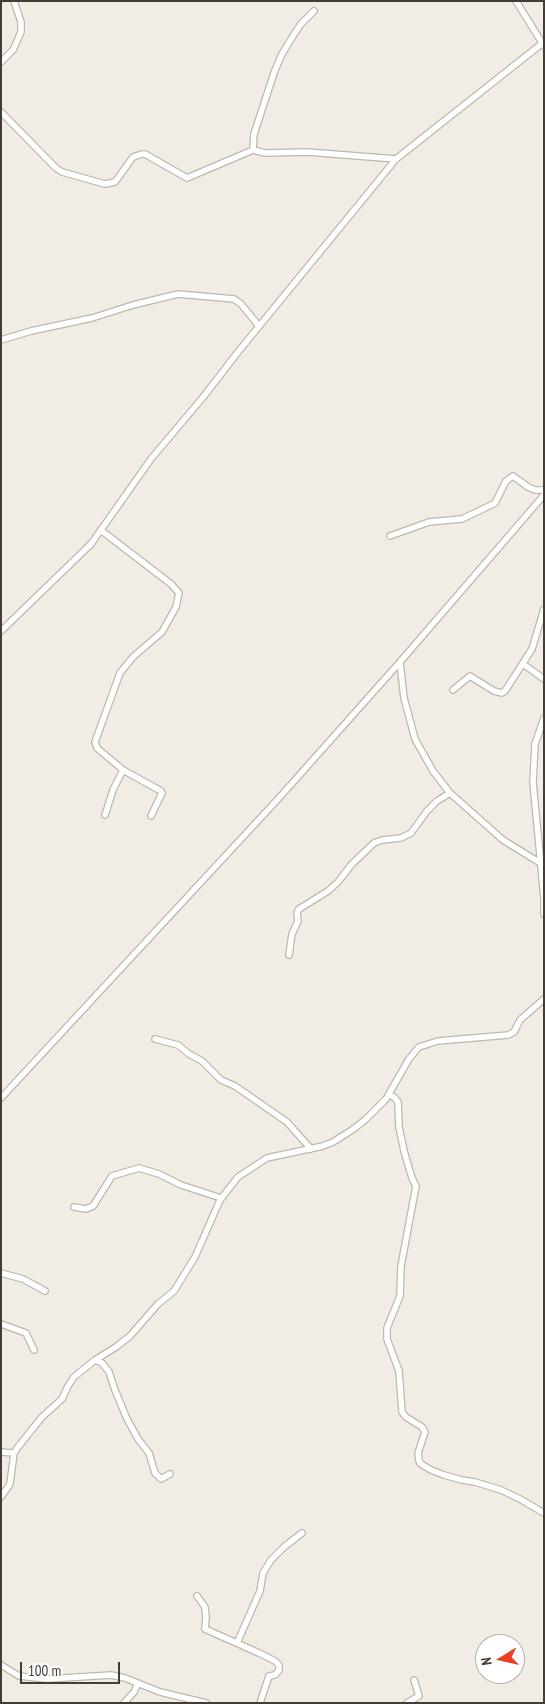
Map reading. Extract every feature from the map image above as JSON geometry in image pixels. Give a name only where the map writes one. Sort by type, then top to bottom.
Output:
[{"type":"street","points":[[1,62],[13,50],[22,32],[21,22],[14,1]]},
{"type":"street","points":[[1,631],[80,556],[102,531],[151,459],[396,159],[543,43],[516,1]]},
{"type":"street","points":[[253,150],[254,134],[274,70],[297,30],[314,12]]},
{"type":"street","points":[[1,112],[56,168],[62,172],[105,184],[115,182],[133,157],[145,154],[186,178],[253,150],[265,153],[307,152],[396,159]]},
{"type":"street","points":[[1,340],[85,320],[133,305],[178,294],[234,299],[241,304],[260,326]]},
{"type":"street","points":[[390,536],[429,522],[462,519],[487,507],[495,503],[506,481],[513,476],[528,487],[535,490],[544,490]]},
{"type":"street","points":[[1,1098],[272,805],[400,662],[544,495]]},
{"type":"street","points":[[102,531],[172,584],[179,593],[176,607],[162,632],[133,657],[120,673],[95,742],[97,748],[123,770],[161,791],[162,793],[151,816]]},
{"type":"street","points":[[453,690],[470,676],[494,691],[502,693],[505,691],[532,649],[544,609]]},
{"type":"street","points":[[400,662],[404,698],[415,739],[433,770],[450,793],[503,840],[542,864]]},
{"type":"street","points":[[523,664],[544,679]]},
{"type":"street","points":[[544,718],[535,744],[533,782],[542,864],[544,914]]},
{"type":"street","points":[[105,815],[113,790],[123,770]]},
{"type":"street","points":[[289,955],[292,934],[298,922],[297,913],[299,909],[328,891],[374,843],[401,838],[412,833],[427,811],[437,801],[450,793]]},
{"type":"street","points":[[1,1497],[10,1484],[14,1453],[36,1424],[62,1399],[74,1377],[130,1336],[180,1283],[195,1257],[221,1198],[238,1177],[267,1158],[311,1149],[333,1142],[352,1130],[389,1095],[418,1047],[438,1041],[508,1035],[514,1032],[520,1020],[544,999]]},
{"type":"street","points":[[155,1039],[178,1045],[189,1054],[202,1060],[221,1080],[236,1086],[287,1122],[311,1149]]},
{"type":"street","points":[[389,1095],[397,1099],[404,1151],[416,1186],[401,1266],[400,1296],[387,1328],[387,1339],[399,1371],[402,1412],[406,1418],[422,1427],[426,1432],[418,1453],[419,1461],[431,1470],[444,1475],[501,1490],[544,1514]]},
{"type":"street","points":[[74,1207],[86,1209],[93,1206],[112,1176],[139,1168],[159,1174],[181,1185],[221,1198]]},
{"type":"street","points":[[1,1273],[23,1278],[45,1291]]},
{"type":"street","points":[[1,1324],[26,1333],[34,1350]]},
{"type":"street","points":[[95,1360],[102,1363],[109,1372],[115,1390],[138,1439],[150,1453],[155,1473],[161,1479],[170,1474]]},
{"type":"street","points":[[1,1452],[14,1453]]},
{"type":"street","points":[[237,1643],[260,1591],[263,1573],[271,1560],[302,1533]]},
{"type":"street","points":[[197,1596],[204,1607],[206,1617],[205,1629],[279,1665],[279,1670],[275,1675],[269,1676],[260,1703]]},
{"type":"street","points":[[1,1666],[19,1676],[47,1679],[110,1675],[134,1681],[160,1692],[206,1703]]},
{"type":"street","points":[[407,1703],[419,1696],[414,1680]]},
{"type":"street","points":[[124,1703],[134,1692],[134,1681]]}]
